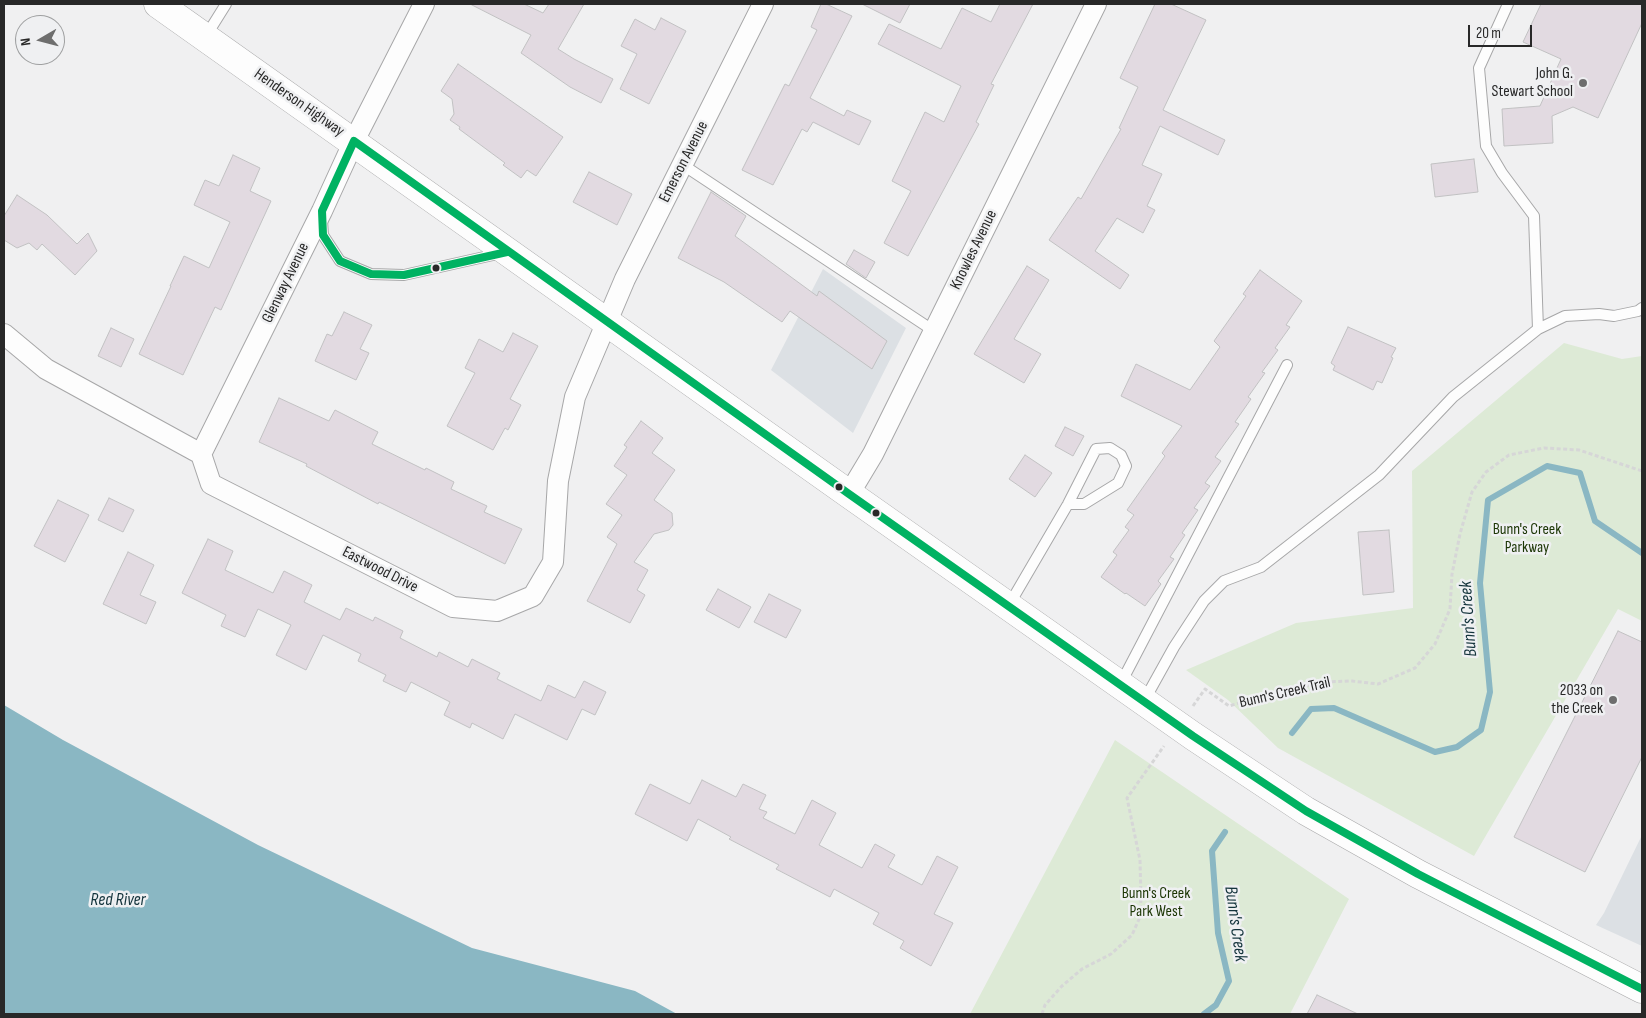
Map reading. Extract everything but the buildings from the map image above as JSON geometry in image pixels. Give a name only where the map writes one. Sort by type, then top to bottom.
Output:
[{"type":"main road","name":"Henderson Highway","points":[[158,4],[1178,726],[1306,811],[1427,879],[1642,989]]},
{"type":"street","name":"Glenway Avenue","points":[[201,454],[322,211],[354,141],[424,4]]},
{"type":"street","name":"Emerson Avenue","points":[[608,322],[625,279],[764,4]]},
{"type":"street","name":"Knowles Avenue","points":[[849,494],[872,454],[1096,4]]},
{"type":"street","name":"Eastwood Drive","points":[[201,454],[211,484],[453,607],[497,611],[533,596],[553,562],[558,481],[576,397],[608,322]]},
{"type":"street","points":[[4,334],[46,369],[201,454]]},
{"type":"lane","points":[[206,37],[226,4]]},
{"type":"lane","points":[[1508,4],[1479,68],[1486,146],[1502,174],[1534,216],[1538,329]]},
{"type":"lane","points":[[683,164],[934,331]]},
{"type":"lane","points":[[322,211],[323,235],[340,261],[371,274],[404,275],[507,252]]},
{"type":"lane","points":[[1144,701],[1174,647],[1204,601],[1224,581],[1261,567],[1379,475],[1453,397],[1538,329],[1565,316],[1599,314],[1614,316],[1638,311],[1642,308]]},
{"type":"lane","points":[[1120,684],[1287,365]]},
{"type":"lane","points":[[1008,606],[1068,504],[1096,449],[1110,448],[1121,455],[1126,466],[1118,483],[1084,504],[1068,504]]},
{"type":"path","name":"Bunn's Creek Trail","points":[[1042,1014],[1045,1005],[1062,986],[1082,970],[1111,954],[1132,935],[1140,917],[1140,860],[1127,798],[1206,689],[1229,706],[1276,692],[1325,682],[1352,681],[1378,684],[1415,668],[1435,644],[1450,609],[1452,574],[1460,534],[1472,492],[1486,472],[1509,455],[1544,448],[1579,450],[1642,471]]},
{"type":"shaded area","points":[[823,269],[906,328],[853,433],[771,370]]},
{"type":"shaded area","points":[[1642,835],[1642,946],[1596,925],[1604,913]]},
{"type":"green space","name":"Bunn's Creek Parkway","points":[[1564,343],[1622,359],[1642,356],[1642,621],[1618,609],[1474,856],[1278,748],[1228,700],[1186,670],[1296,623],[1413,608],[1412,471]]},
{"type":"green space","name":"Bunn's Creek Park West","points":[[1115,740],[1349,899],[1290,1014],[970,1014]]},
{"type":"water","name":"Red River","points":[[4,705],[63,740],[258,845],[472,948],[635,991],[677,1014],[4,1014]]},
{"type":"waterway","name":"Bunn's Creek","points":[[1292,733],[1311,709],[1334,708],[1435,752],[1457,747],[1481,730],[1490,692],[1480,583],[1488,500],[1547,466],[1580,473],[1595,521],[1642,553]]},
{"type":"waterway","name":"Bunn's Creek","points":[[1204,1014],[1216,1005],[1229,981],[1218,933],[1212,851],[1225,832]]},
{"type":"transit line","points":[[507,252],[404,275],[371,274],[340,261],[323,235],[322,211],[354,141],[849,494],[1193,736],[1306,811],[1418,874],[1642,989]]},
{"type":"place","name":"John G. Stewart School","points":[[1583,83]]},
{"type":"place","name":"2033 on the Creek","points":[[1613,700]]}]
